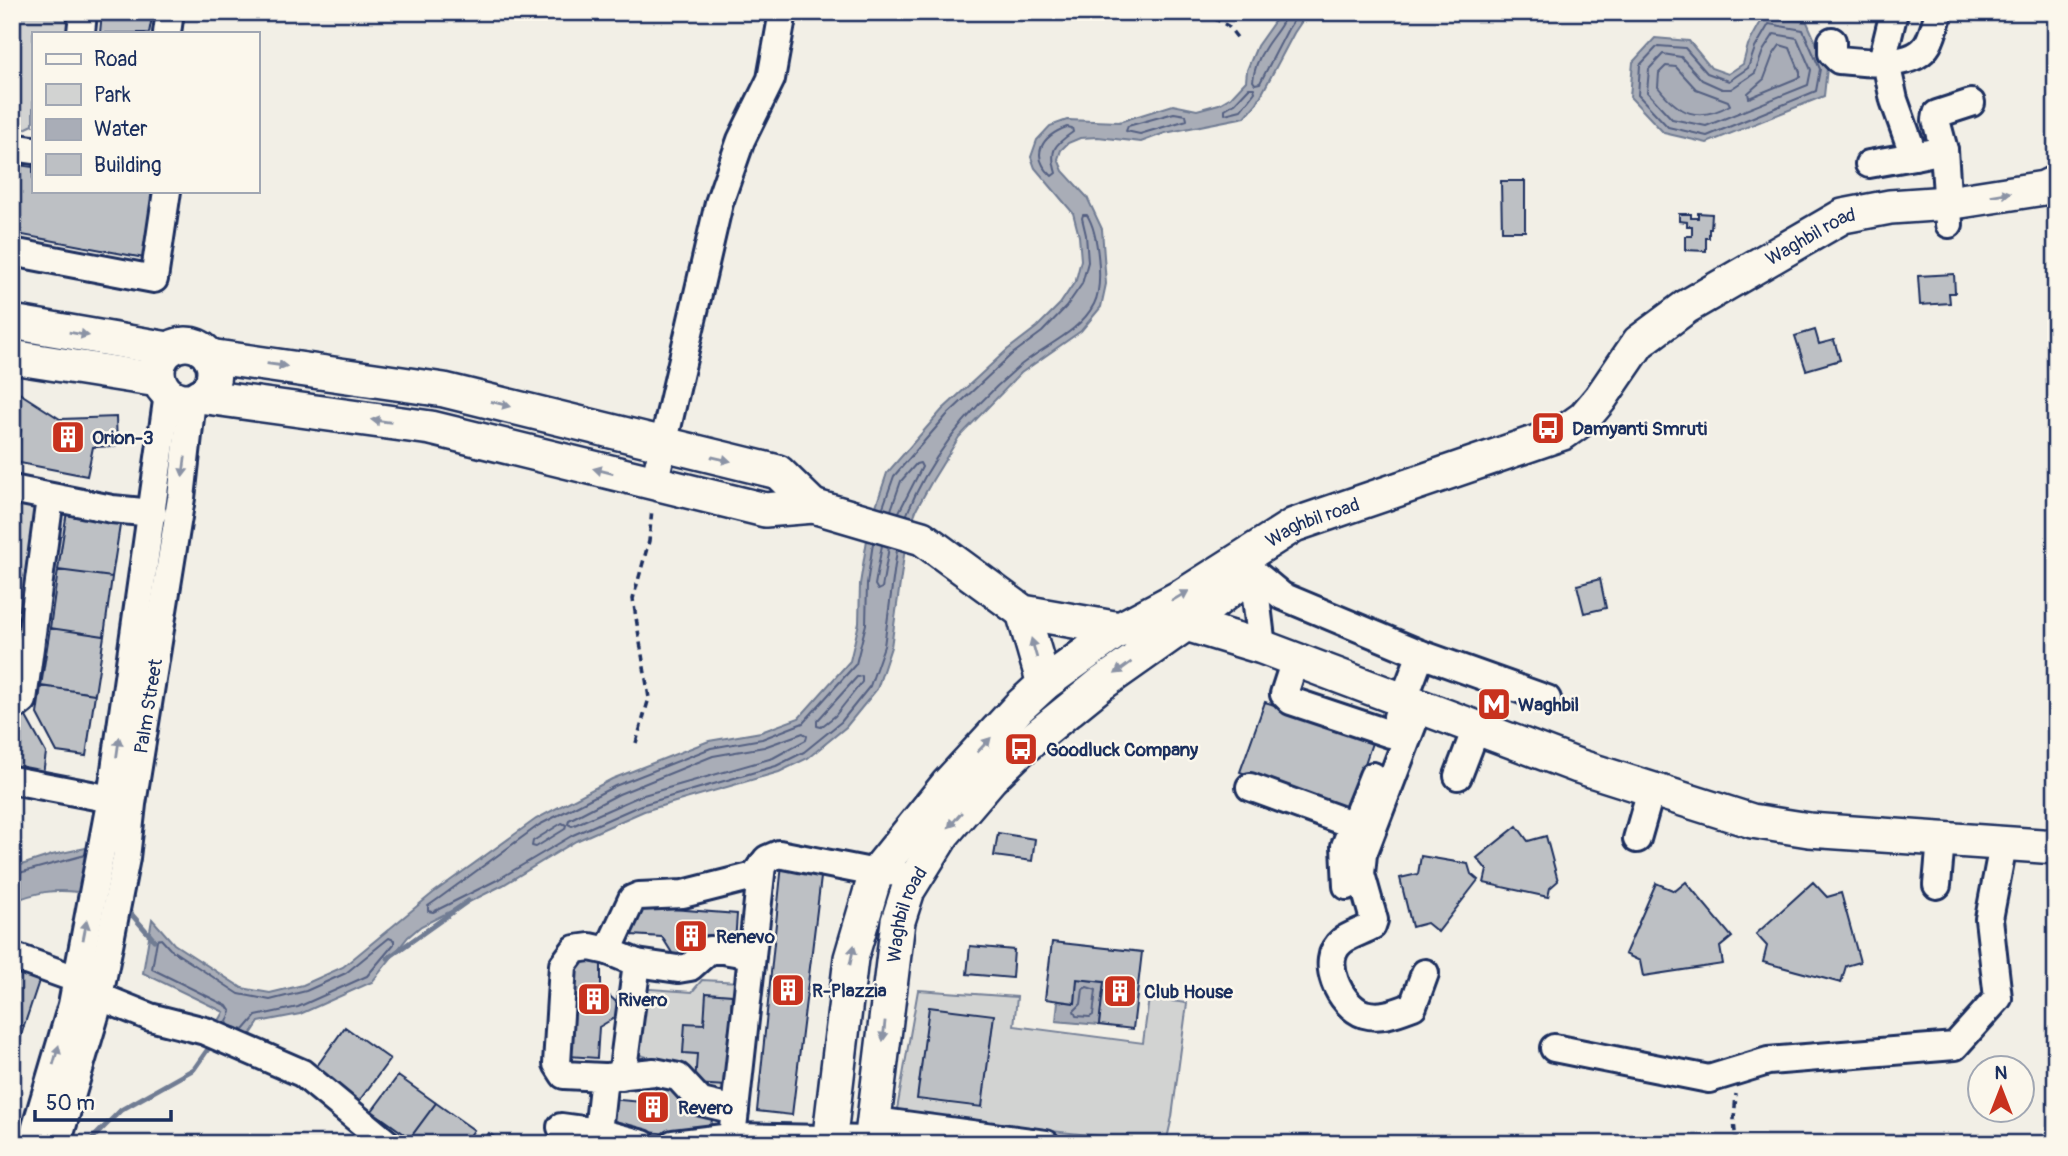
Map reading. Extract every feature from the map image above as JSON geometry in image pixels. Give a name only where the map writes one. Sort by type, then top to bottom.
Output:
[{"type":"main road","name":"Waghbil road","points":[[829,1142],[851,958],[876,873],[947,785],[1038,689],[1120,629],[1247,564],[1301,544],[1330,523],[1500,465],[1549,461],[1558,446],[1576,450],[1607,409],[1651,361],[1656,342],[1681,335],[1733,291],[1830,243],[1844,227],[1902,225],[1948,214],[2028,213],[2051,194]]},
{"type":"main road","points":[[12,322],[177,384]]},
{"type":"main road","points":[[177,384],[180,344],[195,344],[209,356],[444,390],[778,472],[813,506]]},
{"type":"main road","points":[[12,356],[431,428],[765,510],[813,506],[922,538],[1023,612],[1120,629],[1175,631],[1262,647],[1578,766],[1752,821],[1809,830],[2056,847]]},
{"type":"main road","name":"Waghbil road","points":[[872,1135],[898,921],[908,890],[943,834],[1021,748],[1101,684],[1175,631],[1247,564]]},
{"type":"main road","points":[[1023,612],[1038,689],[1055,721]]},
{"type":"street","points":[[81,32],[83,12]]},
{"type":"street","points":[[167,32],[170,12]]},
{"type":"street","points":[[654,484],[719,203],[741,140],[771,79],[783,12]]},
{"type":"street","points":[[1894,12],[1884,53],[1894,100],[1914,156]]},
{"type":"street","points":[[1832,41],[1832,53],[1839,60],[1886,63],[1914,57],[1927,45],[1939,12]]},
{"type":"street","points":[[1948,214],[1944,150],[1936,120],[1937,114],[1971,103]]},
{"type":"street","points":[[12,147],[32,150]]},
{"type":"street","points":[[1870,164],[1944,150]]},
{"type":"street","points":[[12,252],[154,279],[167,192]]},
{"type":"street","points":[[57,1144],[85,998],[96,872],[121,801],[153,513],[177,384]]},
{"type":"street","name":"Palm Street","points":[[30,1144],[110,938],[126,859],[121,801],[181,498],[177,384]]},
{"type":"street","points":[[12,489],[112,509],[153,513]]},
{"type":"street","points":[[12,703],[18,704],[23,700],[50,498]]},
{"type":"street","points":[[1247,564],[1262,647]]},
{"type":"street","points":[[1247,564],[1282,596],[1421,654],[1546,699]]},
{"type":"street","points":[[1421,654],[1411,705],[1363,854],[1361,874],[1374,920],[1372,926],[1341,941],[1333,960],[1334,978],[1341,996],[1352,1008],[1366,1014],[1384,1016],[1413,1006],[1426,973]]},
{"type":"street","points":[[1295,660],[1284,694],[1291,701],[1390,734]]},
{"type":"street","points":[[1347,891],[1345,846],[1390,734],[1411,705]]},
{"type":"street","points":[[1458,776],[1476,729]]},
{"type":"street","points":[[12,780],[121,801]]},
{"type":"street","points":[[1250,787],[1354,825]]},
{"type":"street","points":[[1637,839],[1651,790]]},
{"type":"street","points":[[1937,885],[1941,839]]},
{"type":"street","points":[[1554,1048],[1709,1079],[1768,1061],[1955,1046],[1998,998],[1989,919],[2003,845]]},
{"type":"street","points":[[608,951],[632,899],[639,896],[683,894],[754,876],[767,859],[779,854],[876,873],[919,872]]},
{"type":"street","points":[[732,1137],[762,865]]},
{"type":"street","points":[[735,1110],[701,1102],[678,1076],[654,1072],[613,1077],[564,1075],[557,1063],[563,965],[575,949],[590,947],[637,963],[678,969],[690,967],[709,950],[752,955]]},
{"type":"street","points":[[12,956],[85,998],[205,1031],[302,1073],[388,1144]]},
{"type":"street","points":[[597,1132],[613,1077],[637,963]]},
{"type":"street","points":[[561,1127],[597,1132],[643,1144]]},
{"type":"street","points":[[673,1144],[732,1137],[829,1142],[872,1135],[1046,1144]]},
{"type":"path","points":[[1203,12],[1228,26],[1239,40]]},
{"type":"path","points":[[636,743],[649,698],[633,599],[649,541],[654,484]]},
{"type":"path","points":[[1735,1072],[1735,1144]]},
{"type":"green space","points":[[12,12],[74,12],[71,32],[32,32],[32,125],[12,135]]},
{"type":"green space","points":[[12,502],[45,508],[12,692]]},
{"type":"green space","points":[[702,980],[740,982],[730,1093],[692,1088],[667,1063],[637,1054],[637,988],[692,992]]},
{"type":"green space","points":[[918,990],[1017,997],[1014,1026],[1143,1043],[1149,998],[1187,1003],[1166,1143],[896,1115]]},
{"type":"water","points":[[1281,12],[1308,12],[1257,103],[1245,117],[1165,133],[1141,142],[1098,137],[1080,138],[1068,143],[1061,150],[1058,159],[1063,171],[1087,197],[1102,229],[1106,284],[1101,307],[1081,331],[1021,373],[959,437],[932,481],[907,534],[891,647],[877,689],[846,727],[808,758],[779,772],[644,811],[576,841],[503,885],[421,926],[408,937],[372,982],[300,1014],[259,1022],[247,1040],[215,1028],[224,1012],[143,973],[152,919],[174,944],[242,988],[270,993],[303,985],[343,967],[433,893],[536,819],[612,779],[709,741],[761,732],[799,718],[850,661],[859,623],[860,584],[869,527],[887,473],[942,410],[1060,304],[1076,280],[1081,260],[1073,213],[1035,168],[1031,157],[1037,140],[1050,126],[1067,120],[1119,122],[1173,105],[1197,110],[1219,104],[1231,97],[1246,81],[1247,70],[1257,46]]},
{"type":"water","points":[[1764,16],[1807,22],[1827,68],[1824,96],[1707,143],[1664,133],[1630,97],[1633,62],[1655,38],[1689,41],[1711,68],[1728,74],[1743,64],[1748,45]]},
{"type":"water","points":[[100,845],[89,911],[78,892],[45,892],[12,902],[12,868],[52,855]]},
{"type":"water","points":[[1077,979],[1104,982],[1099,1025],[1056,1021],[1058,1001],[1075,1003]]},
{"type":"building","points":[[102,12],[153,12],[149,32],[100,32]]},
{"type":"building","points":[[12,164],[32,167],[32,192],[156,192],[144,258],[12,233]]},
{"type":"building","points":[[1501,181],[1525,181],[1525,231],[1502,231]]},
{"type":"building","points":[[1698,213],[1712,214],[1706,251],[1685,250],[1685,236],[1692,236],[1692,226],[1679,221],[1679,214],[1691,214],[1691,218],[1698,218]]},
{"type":"building","points":[[1954,274],[1955,293],[1949,293],[1950,303],[1920,305],[1918,276]]},
{"type":"building","points":[[1815,330],[1819,344],[1834,340],[1840,360],[1806,370],[1795,336]]},
{"type":"building","name":"Orion-3","points":[[13,389],[60,419],[116,417],[117,446],[93,447],[87,476],[15,462],[21,429],[12,423]]},
{"type":"building","points":[[67,511],[121,519],[112,577],[58,570]]},
{"type":"building","points":[[58,570],[112,577],[104,636],[50,628]]},
{"type":"building","points":[[1600,579],[1606,608],[1584,613],[1577,585]]},
{"type":"building","points":[[50,628],[104,636],[95,694],[41,686]]},
{"type":"building","points":[[41,686],[95,694],[86,756],[57,752],[37,714]]},
{"type":"building","points":[[1265,702],[1374,737],[1349,811],[1240,772]]},
{"type":"building","points":[[12,713],[25,715],[46,753],[43,774],[12,770]]},
{"type":"building","points":[[1517,826],[1528,841],[1546,836],[1558,881],[1550,888],[1548,897],[1484,883],[1487,870],[1477,858]]},
{"type":"building","points":[[998,833],[1035,839],[1032,861],[994,856]]},
{"type":"building","points":[[1421,856],[1468,864],[1471,874],[1478,880],[1438,932],[1427,923],[1412,927],[1400,878],[1418,874]]},
{"type":"building","name":"R-Plazzia","points":[[782,864],[822,869],[792,1115],[757,1111]]},
{"type":"building","points":[[1686,882],[1732,937],[1720,947],[1723,964],[1643,976],[1640,961],[1625,954],[1656,883],[1675,891]]},
{"type":"building","points":[[1813,882],[1827,897],[1841,893],[1860,962],[1846,966],[1841,983],[1763,962],[1767,946],[1756,934]]},
{"type":"building","name":"Renevo","points":[[634,906],[737,914],[735,943],[679,964],[662,937],[632,935]]},
{"type":"building","name":"Club House","points":[[1052,942],[1142,952],[1133,1029],[1099,1025],[1104,982],[1077,979],[1075,1003],[1045,999]]},
{"type":"building","points":[[970,946],[1014,950],[1012,978],[967,974]]},
{"type":"building","name":"Rivero","points":[[578,961],[601,963],[601,988],[626,1011],[599,1027],[597,1058],[568,1056]]},
{"type":"building","points":[[12,969],[40,978],[24,1026],[12,1022]]},
{"type":"building","points":[[706,993],[732,995],[726,1086],[695,1084],[697,1054],[683,1053],[685,1023],[704,1024]]},
{"type":"building","points":[[929,1007],[994,1015],[982,1107],[917,1099]]},
{"type":"building","points":[[12,1022],[24,1026],[12,1065]]},
{"type":"building","points":[[345,1027],[390,1059],[356,1105],[312,1073]]},
{"type":"building","points":[[398,1076],[436,1103],[410,1138],[372,1111]]},
{"type":"building","name":"Revero","points":[[666,1079],[682,1105],[713,1109],[710,1138],[607,1128],[609,1099],[642,1102]]},
{"type":"building","points":[[436,1103],[474,1130],[464,1144],[418,1144],[410,1138]]},
{"type":"building","points":[[489,1133],[504,1144],[481,1144]]},
{"type":"waterway","points":[[388,958],[468,901]]},
{"type":"waterway","points":[[126,908],[154,940]]},
{"type":"waterway","points":[[87,1144],[121,1110],[194,1069],[213,1042]]},
{"type":"place","name":"Damyanti Smruti","points":[[1548,428]]},
{"type":"place","name":"Orion-3","points":[[68,437]]},
{"type":"place","name":"Waghbil","points":[[1494,704]]},
{"type":"place","name":"Goodluck Company","points":[[1021,749]]},
{"type":"place","name":"Renevo","points":[[691,936]]},
{"type":"place","name":"R-Plazzia","points":[[788,990]]},
{"type":"place","name":"Club House","points":[[1120,991]]},
{"type":"place","name":"Rivero","points":[[594,999]]},
{"type":"place","name":"Revero","points":[[653,1107]]}]
